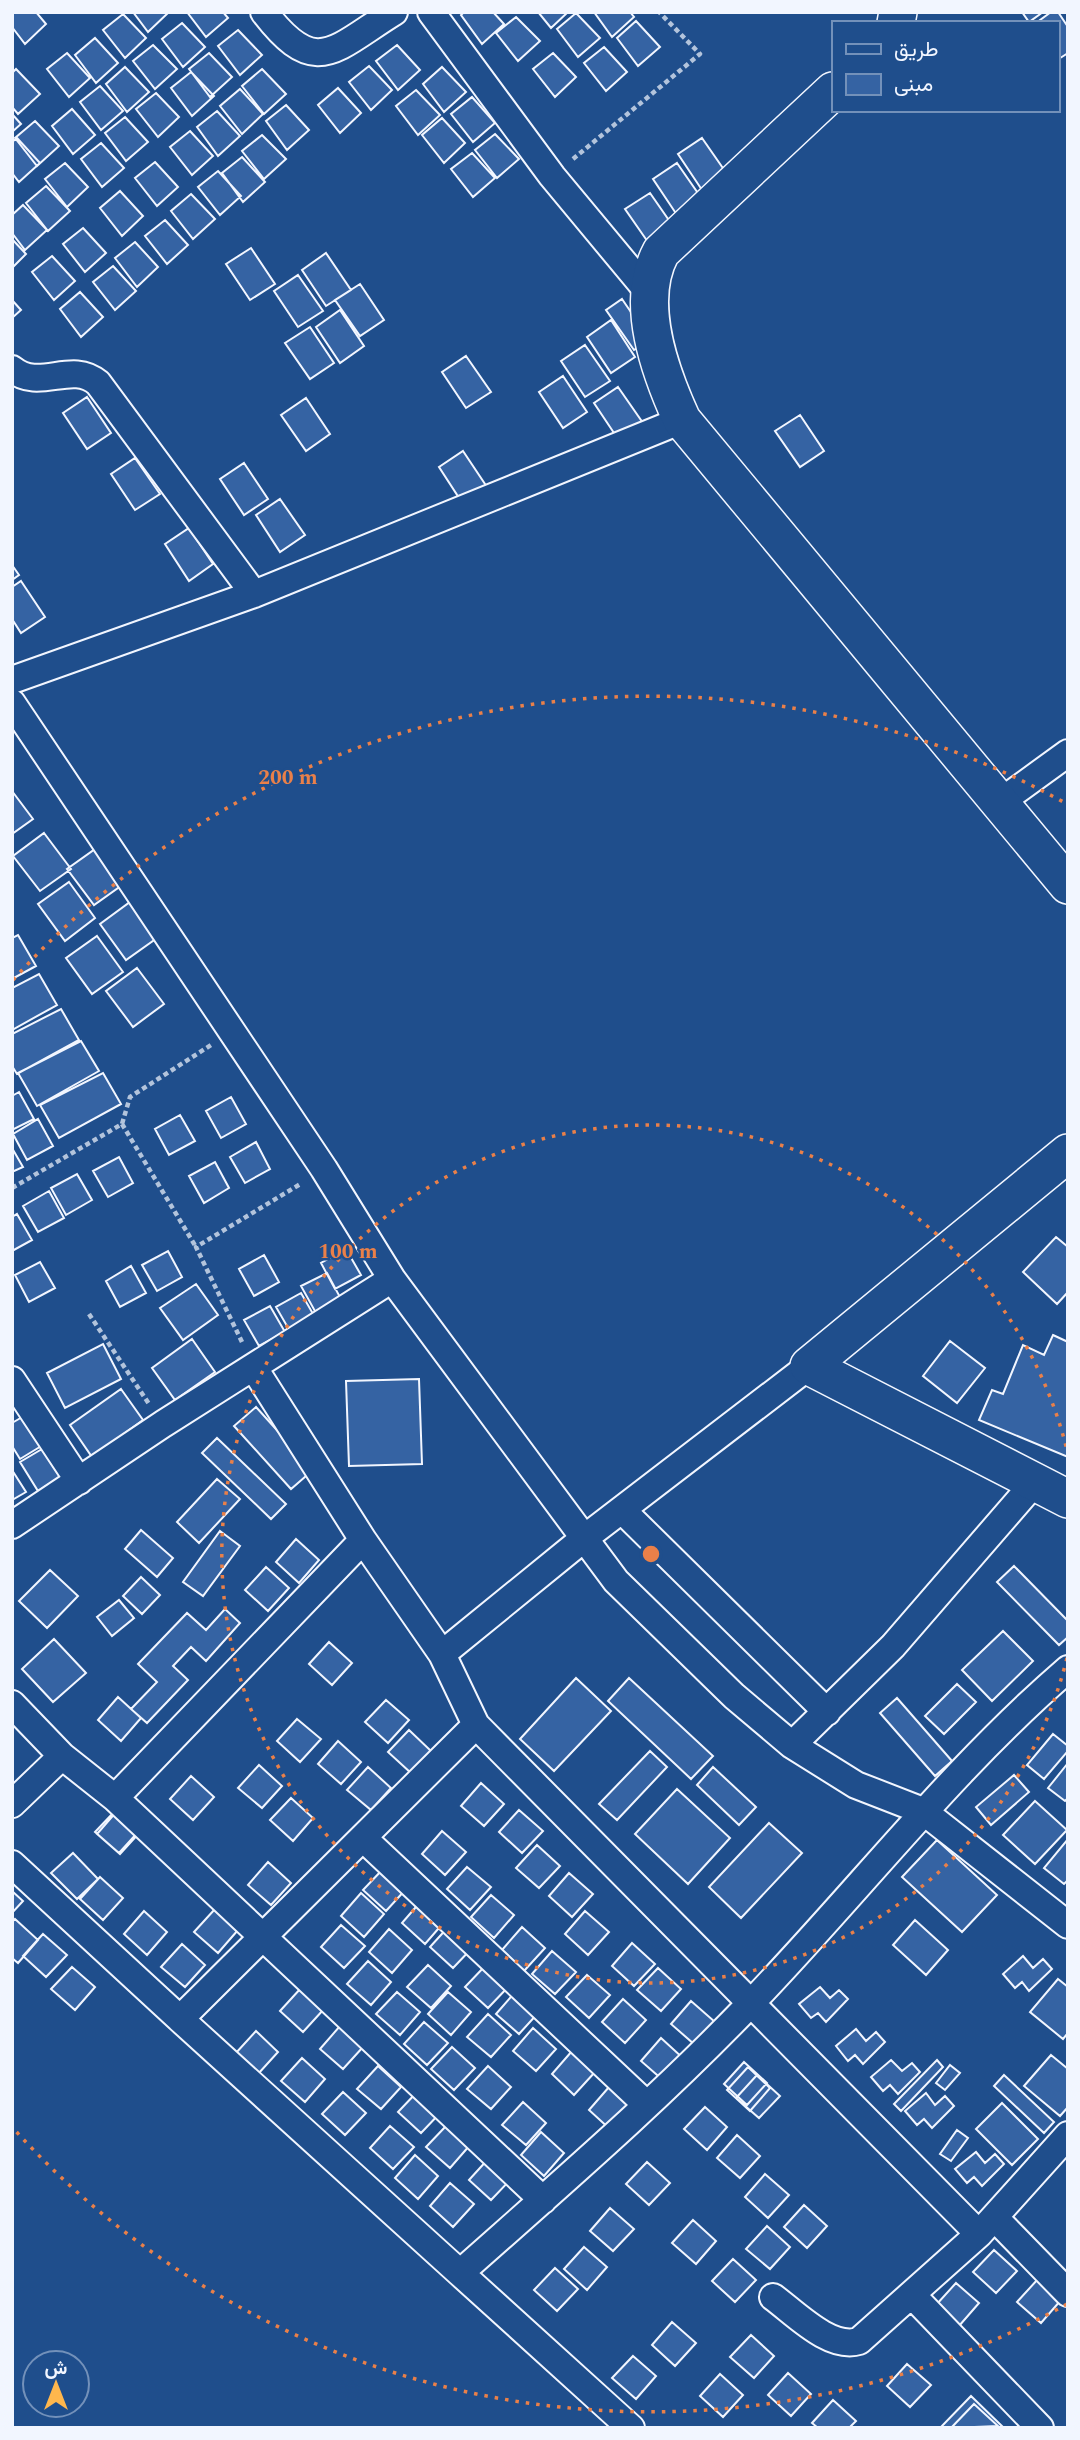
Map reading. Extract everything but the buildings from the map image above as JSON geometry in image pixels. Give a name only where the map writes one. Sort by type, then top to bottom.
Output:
[{"type":"street","points":[[264,12],[290,44],[316,54],[335,48],[394,12]]},
{"type":"street","points":[[431,12],[552,176],[650,294]]},
{"type":"street","points":[[832,92],[661,251],[652,274],[650,294],[659,359],[682,420],[1068,885]]},
{"type":"street","points":[[12,369],[35,380],[77,373],[89,376],[98,383],[254,594]]},
{"type":"street","points":[[12,680],[254,594],[682,420]]},
{"type":"street","points":[[12,703],[24,739],[231,1031],[324,1169],[392,1279],[582,1540],[626,1591],[734,1696],[792,1745],[856,1785],[923,1811],[1068,1925]]},
{"type":"street","points":[[999,803],[1068,753]]},
{"type":"street","points":[[442,1654],[582,1540],[808,1366],[1068,1153]]},
{"type":"street","points":[[12,1525],[163,1424],[392,1279]]},
{"type":"street","points":[[808,1366],[1068,1499]]},
{"type":"street","points":[[254,1368],[363,1540],[442,1654],[476,1725],[751,2003],[987,2226],[1068,2293]]},
{"type":"street","points":[[12,1380],[79,1481]]},
{"type":"street","points":[[792,1745],[893,1646],[1035,1482]]},
{"type":"street","points":[[622,1510],[827,1712]]},
{"type":"street","points":[[115,1798],[363,1540]]},
{"type":"street","points":[[460,2273],[648,2105],[751,2003],[923,1811],[1062,1685]]},
{"type":"street","points":[[12,1704],[62,1756],[115,1798],[543,2200]]},
{"type":"street","points":[[180,2019],[476,1725]]},
{"type":"street","points":[[12,1804],[62,1756]]},
{"type":"street","points":[[363,1838],[648,2105]]},
{"type":"street","points":[[12,1864],[631,2428]]},
{"type":"street","points":[[773,2297],[830,2338],[852,2343],[859,2341],[913,2296],[987,2226],[1068,2135]]},
{"type":"street","points":[[913,2296],[1040,2428]]},
{"type":"path","points":[[552,176],[700,54],[659,12]]},
{"type":"path","points":[[12,1188],[122,1124],[130,1097],[231,1031]]},
{"type":"path","points":[[122,1124],[196,1247],[254,1368]]},
{"type":"path","points":[[196,1247],[324,1169]]},
{"type":"path","points":[[89,1314],[163,1424]]}]
